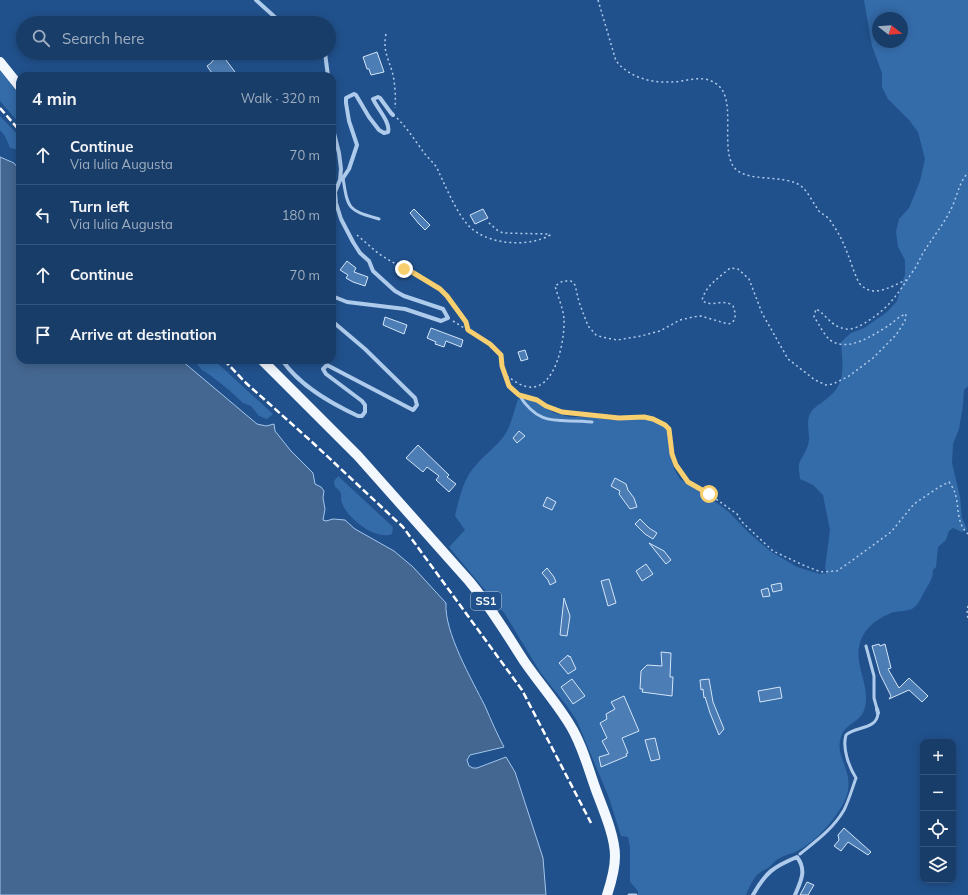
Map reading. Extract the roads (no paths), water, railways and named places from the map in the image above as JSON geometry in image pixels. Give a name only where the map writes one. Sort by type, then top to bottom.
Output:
[{"type":"main road","points":[[0,62],[16,82]]},
{"type":"main road","name":"SS1","points":[[266,364],[358,456],[477,590],[571,726],[589,770],[607,821],[614,847],[614,867],[607,895]]},
{"type":"street","points":[[256,0],[273,16]]},
{"type":"street","points":[[326,60],[327,72]]},
{"type":"street","points":[[336,190],[349,169],[356,145],[349,121],[346,98],[354,94],[356,95],[369,117],[379,130],[384,133],[388,132],[388,126],[376,107],[373,99],[378,97],[380,98],[394,115]]},
{"type":"street","points":[[336,141],[342,179]]},
{"type":"street","points":[[336,203],[347,233],[360,253],[369,261],[373,271],[395,291],[404,296],[445,310],[448,318],[441,321],[405,309],[347,302],[336,298]]},
{"type":"street","points":[[285,364],[295,377],[308,388],[358,416],[362,416],[365,412],[365,405],[362,400],[326,374],[323,369],[325,365],[348,375],[413,410],[417,405],[415,398],[365,348],[336,324]]},
{"type":"street","points":[[753,895],[767,874],[774,868],[799,856],[803,872],[795,895]]},
{"type":"lane","points":[[342,179],[349,205],[352,209],[379,219]]},
{"type":"lane","points":[[519,395],[527,407],[544,419],[592,422]]},
{"type":"lane","points":[[799,856],[822,837],[836,822],[850,796],[856,778],[846,750],[846,735],[853,731],[868,727],[878,719],[874,698],[874,676],[866,646]]},
{"type":"lane","points":[[630,895],[636,895]]},
{"type":"railway","points":[[0,108],[16,126]]},
{"type":"railway","points":[[228,364],[246,383],[403,527],[522,690],[591,823]]}]
